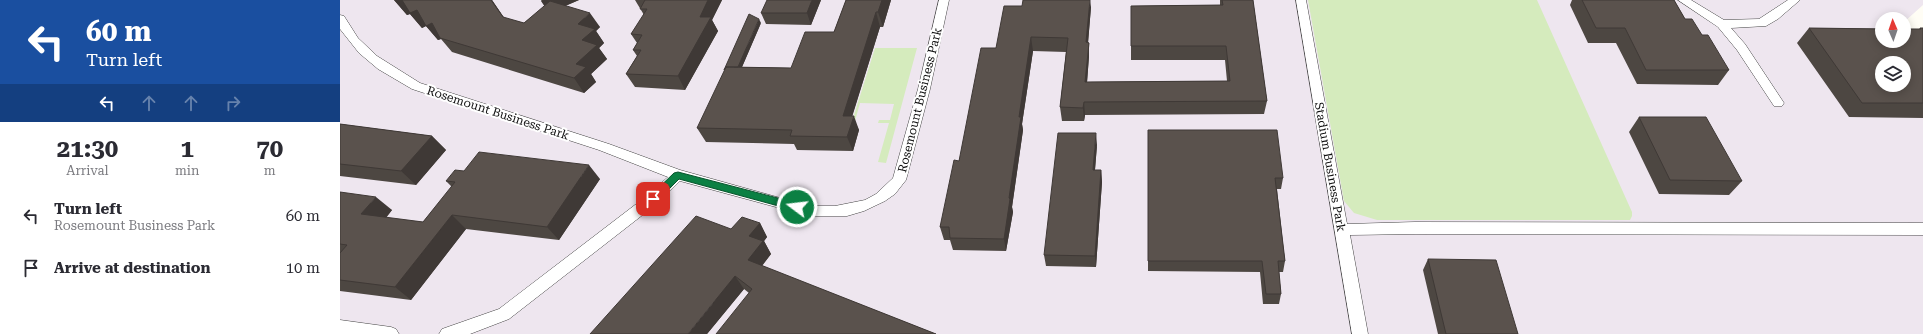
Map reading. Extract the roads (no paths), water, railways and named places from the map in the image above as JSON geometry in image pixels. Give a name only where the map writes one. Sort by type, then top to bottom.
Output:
[{"type":"street","name":"Rosemount Business Park","points":[[340,19],[356,43],[373,61],[416,86],[604,148],[678,175],[809,211],[838,212],[867,205],[879,200],[890,191],[899,180],[904,167],[944,0]]},
{"type":"street","name":"Stadium Business Park","points":[[1300,0],[1360,334]]},
{"type":"street","points":[[1682,0],[1722,24],[1742,47],[1778,103]]},
{"type":"street","points":[[1722,24],[1762,23],[1795,0]]},
{"type":"street","points":[[447,334],[471,327],[504,314],[653,199],[678,175]]},
{"type":"street","points":[[1341,230],[1415,228],[1923,229]]},
{"type":"street","points":[[340,327],[391,334]]}]
